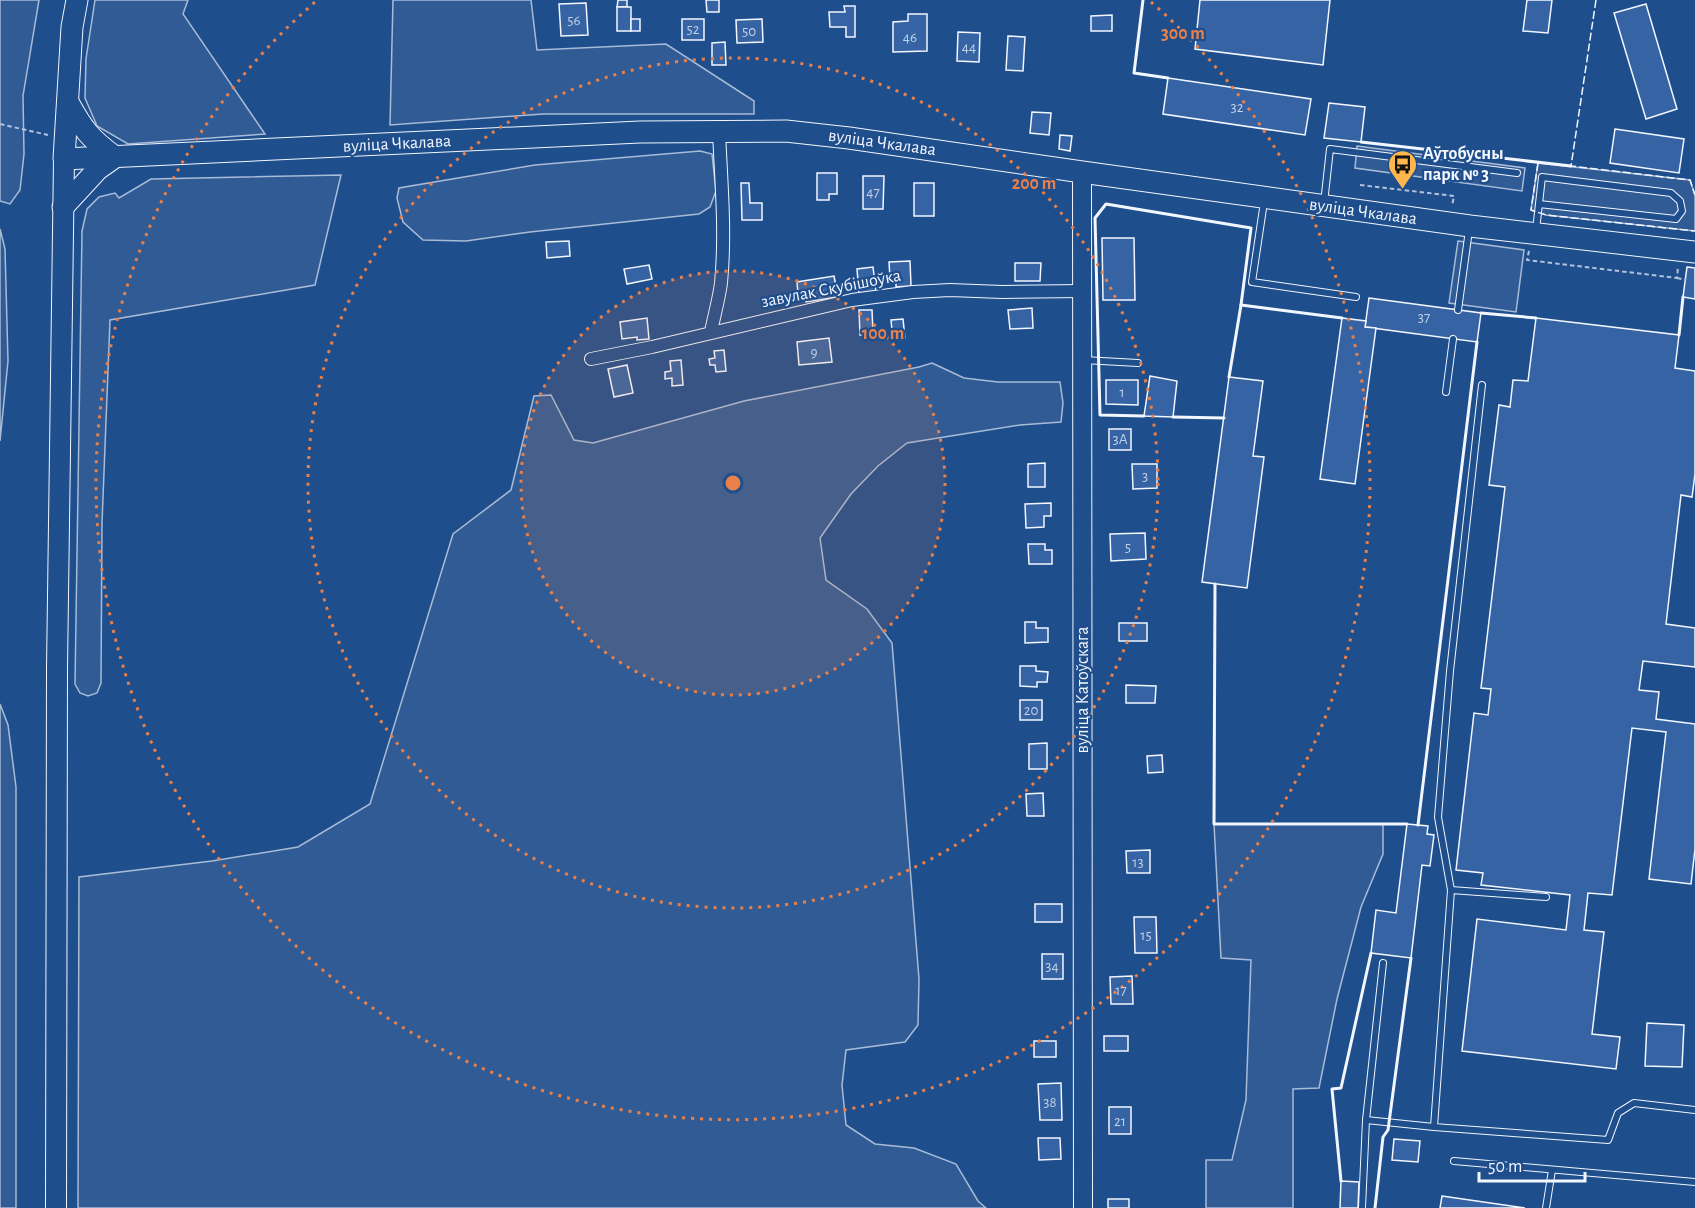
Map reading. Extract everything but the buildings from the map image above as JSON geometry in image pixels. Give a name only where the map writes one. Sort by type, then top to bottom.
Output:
[{"type":"highway","points":[[64,149],[72,27],[77,0]]},
{"type":"highway","points":[[63,207],[98,169],[115,157],[82,128],[67,101]]},
{"type":"highway","name":"вуліца Чкалава","points":[[64,149],[115,157],[640,132],[786,131],[838,136],[1460,225],[1532,242],[1687,255]]},
{"type":"main road","points":[[56,1208],[57,657],[64,149]]},
{"type":"main road","name":"вуліца Катоўскага","points":[[1082,172],[1083,1208]]},
{"type":"street","points":[[711,332],[720,284],[723,251],[719,130]]},
{"type":"street","name":"завулак Скубішоўка","points":[[591,359],[852,300],[950,290],[1082,291]]},
{"type":"lane","points":[[1324,207],[1330,149],[1517,173]]},
{"type":"lane","points":[[1532,242],[1542,177],[1671,193],[1680,201],[1682,211],[1676,219],[1539,204]]},
{"type":"lane","points":[[1265,198],[1252,282],[1356,297]]},
{"type":"lane","points":[[1458,310],[1460,225]]},
{"type":"lane","points":[[1446,392],[1453,339]]},
{"type":"lane","points":[[1083,360],[1138,363]]},
{"type":"lane","points":[[1434,1127],[1451,890],[1438,817],[1450,671],[1482,385]]},
{"type":"lane","points":[[1451,890],[1546,897]]},
{"type":"lane","points":[[1362,1208],[1366,1120],[1383,963]]},
{"type":"lane","points":[[1366,1120],[1608,1140],[1618,1113],[1634,1103],[1695,1110]]},
{"type":"lane","points":[[1454,1161],[1695,1182]]},
{"type":"lane","points":[[1546,1208],[1552,1170]]},
{"type":"path","points":[[0,124],[64,149]]},
{"type":"path","points":[[1360,185],[1454,196],[1460,225]]},
{"type":"path","points":[[1532,242],[1527,260],[1686,280]]},
{"type":"path","points":[[1677,278],[1687,255]]},
{"type":"shaded area","points":[[0,0],[39,0],[23,96],[24,154],[20,190],[10,204],[0,201]]},
{"type":"shaded area","points":[[95,0],[188,0],[183,14],[265,134],[128,144],[97,126],[85,98],[86,59]]},
{"type":"shaded area","points":[[393,0],[531,0],[537,50],[666,44],[754,101],[754,114],[543,114],[390,125]]},
{"type":"shaded area","points":[[1357,146],[1525,168],[1522,191],[1355,168]]},
{"type":"shaded area","points":[[700,151],[712,154],[716,191],[710,207],[699,214],[466,241],[423,240],[403,222],[397,198],[399,188],[535,165]]},
{"type":"shaded area","points":[[1538,163],[1690,180],[1695,195],[1695,231],[1546,215],[1531,210]]},
{"type":"shaded area","points":[[341,175],[315,285],[110,320],[102,523],[101,683],[97,693],[88,696],[80,693],[75,684],[82,231],[87,209],[99,197],[115,193],[119,198],[151,179]]},
{"type":"shaded area","points":[[0,229],[5,249],[8,361],[0,441]]},
{"type":"shaded area","points":[[1458,241],[1524,250],[1516,312],[1449,303]]},
{"type":"shaded area","points":[[932,363],[964,378],[998,382],[1060,382],[1063,403],[1061,422],[1020,425],[907,443],[878,466],[851,494],[820,538],[826,580],[867,609],[892,643],[919,979],[918,1025],[905,1042],[846,1050],[842,1085],[846,1125],[875,1144],[914,1148],[956,1164],[978,1201],[986,1208],[78,1208],[79,877],[212,861],[298,847],[370,804],[453,534],[511,490],[534,396],[551,395],[574,440],[593,443],[744,401]]},
{"type":"shaded area","points":[[0,704],[8,725],[16,787],[16,1208],[0,1208]]},
{"type":"shaded area","points":[[1214,824],[1383,824],[1383,854],[1361,907],[1337,999],[1319,1088],[1293,1089],[1293,1208],[1206,1208],[1206,1160],[1232,1160],[1246,1100],[1251,960],[1221,958]]},
{"type":"fence","points":[[1596,0],[1571,166],[1690,180],[1695,195]]},
{"type":"fence","points":[[1538,163],[1531,210],[1546,215],[1695,231]]},
{"type":"wall","points":[[1143,0],[1134,73],[1168,78]]},
{"type":"wall","points":[[1361,142],[1571,166]]},
{"type":"wall","points":[[1144,416],[1100,415],[1095,218],[1106,204],[1251,228],[1241,305]]},
{"type":"wall","points":[[1679,335],[1683,297]]},
{"type":"wall","points":[[1229,377],[1241,305],[1342,318]]},
{"type":"wall","points":[[1481,313],[1536,318]]},
{"type":"wall","points":[[1418,825],[1477,342]]},
{"type":"wall","points":[[1173,417],[1224,418]]},
{"type":"wall","points":[[1215,584],[1214,824],[1407,824]]},
{"type":"wall","points":[[1341,1181],[1332,1089],[1341,1088],[1371,953]]},
{"type":"wall","points":[[1375,1208],[1383,1137],[1388,1130],[1411,958]]},
{"type":"place","name":"Аўтобусны парк № 3","points":[[1402,190]]}]
